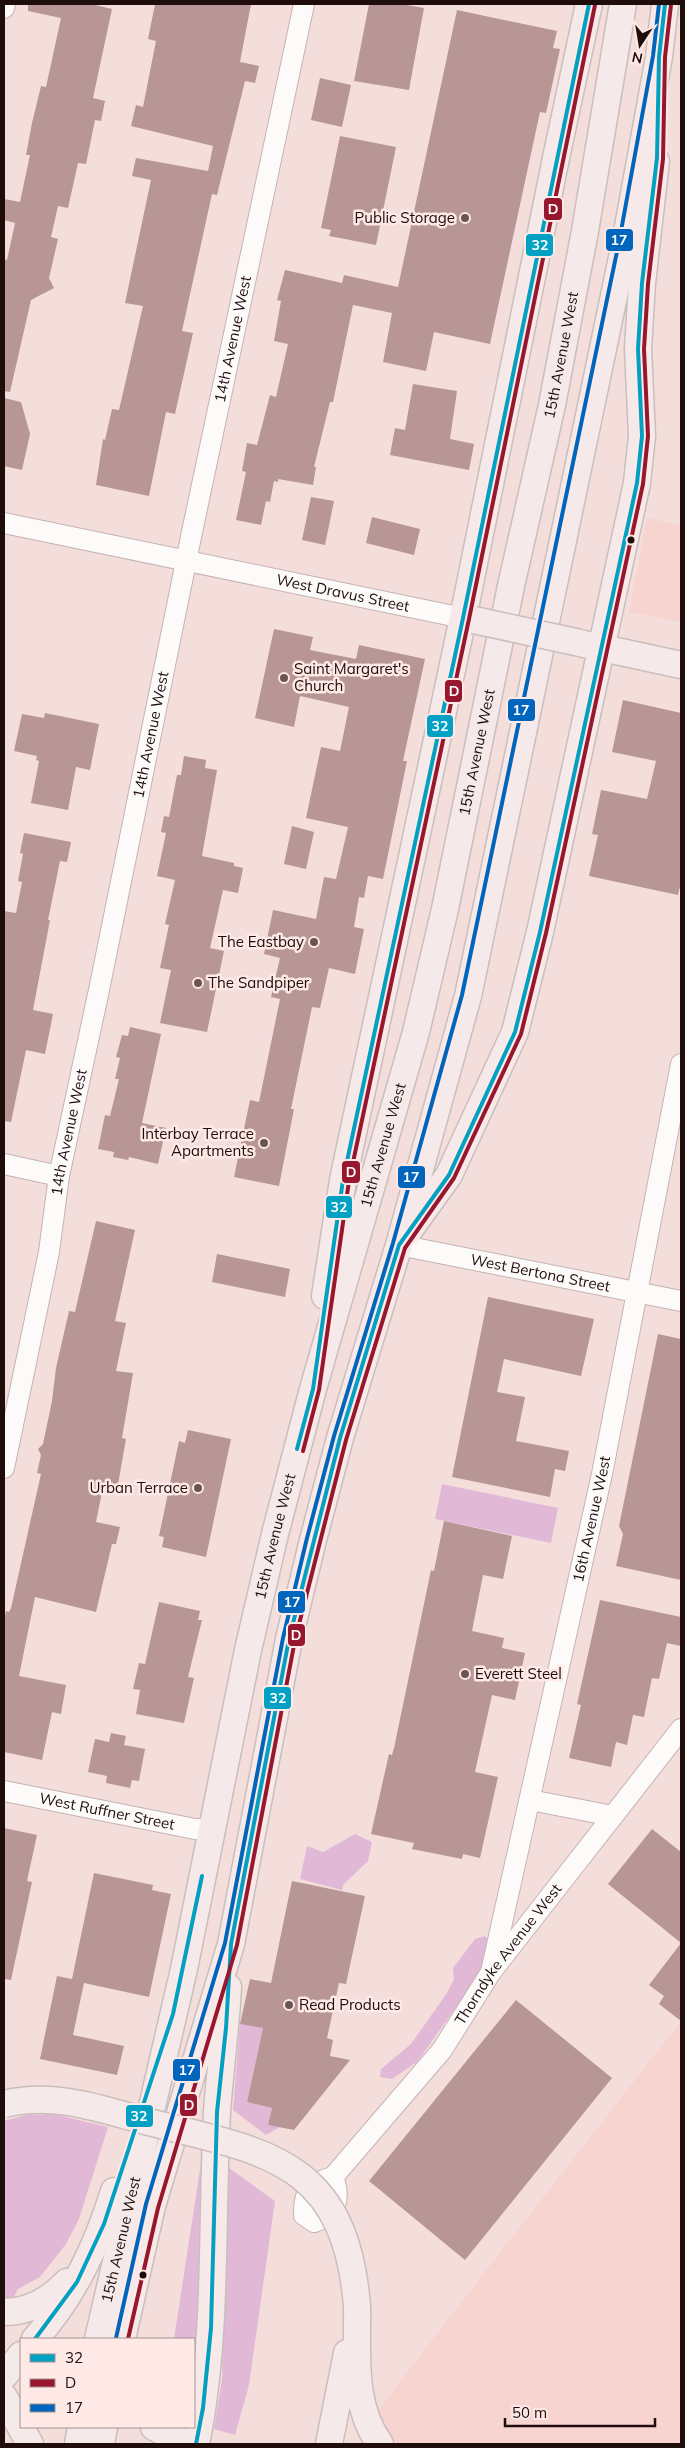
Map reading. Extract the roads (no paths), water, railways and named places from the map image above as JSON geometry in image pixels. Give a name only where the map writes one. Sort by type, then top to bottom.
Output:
[{"type":"main road","name":"15th Avenue West","points":[[98,2338],[172,2014],[248,1650],[313,1389],[413,1042],[445,909],[586,232],[623,4]]},
{"type":"main road","name":"15th Avenue West","points":[[122,2338],[152,2206],[231,1944],[289,1639],[313,1540],[340,1438],[399,1245],[468,996],[623,253],[659,57],[665,4]]},
{"type":"main road","points":[[313,1389],[343,1180],[469,619],[585,5]]},
{"type":"main road","points":[[399,1245],[449,1175],[515,1032],[540,932],[590,646],[637,483],[641,446],[638,349],[642,283],[657,158],[659,57]]},
{"type":"main road","name":"West Dravus Street","points":[[469,619],[681,665]]},
{"type":"main road","points":[[196,2444],[203,2408],[210,2328],[217,2112],[226,2028],[231,1944]]},
{"type":"main road","points":[[36,2338],[63,2303],[88,2260],[104,2224],[172,2014]]},
{"type":"main road","points":[[4,2104],[36,2099],[71,2102],[249,2148],[280,2162],[294,2171],[319,2194],[338,2223],[350,2254],[357,2306],[359,2395],[369,2426],[380,2444]]},
{"type":"main road","points":[[4,2312],[22,2310],[53,2296],[88,2260]]},
{"type":"main road","points":[[132,2338],[136,2275]]},
{"type":"main road","points":[[329,2444],[357,2306]]},
{"type":"main road","points":[[4,2376],[20,2356]]},
{"type":"main road","points":[[4,2397],[20,2426]]},
{"type":"main road","points":[[21,2428],[30,2444]]},
{"type":"main road","points":[[78,2444],[81,2428]]},
{"type":"main road","points":[[101,2444],[104,2428]]},
{"type":"main road","points":[[156,2428],[185,2444]]},
{"type":"street","points":[[4,8],[5,4]]},
{"type":"street","name":"14th Avenue West","points":[[4,1468],[49,1252],[59,1176],[100,990],[186,562],[304,4]]},
{"type":"street","name":"West Dravus Street","points":[[4,523],[469,619]]},
{"type":"street","name":"16th Avenue West","points":[[491,1972],[602,1474],[681,1064]]},
{"type":"street","points":[[4,1164],[59,1176]]},
{"type":"street","name":"West Bertona Street","points":[[399,1245],[681,1301]]},
{"type":"street","name":"Thorndyke Avenue West","points":[[333,2177],[442,2050],[491,1972],[681,1729]]},
{"type":"street","name":"West Ruffner Street","points":[[4,1791],[195,1829],[212,1829]]},
{"type":"street","points":[[530,1800],[613,1816]]},
{"type":"place","name":"Public Storage","points":[[465,218]]},
{"type":"place","name":"Saint Margaret's Church","points":[[284,678]]},
{"type":"place","name":"The Eastbay","points":[[314,942]]},
{"type":"place","name":"The Sandpiper","points":[[198,983]]},
{"type":"place","name":"Interbay Terrace Apartments","points":[[264,1143]]},
{"type":"place","name":"Urban Terrace","points":[[198,1488]]},
{"type":"place","name":"Everett Steel","points":[[465,1674]]},
{"type":"place","name":"Read Products","points":[[289,2005]]}]
